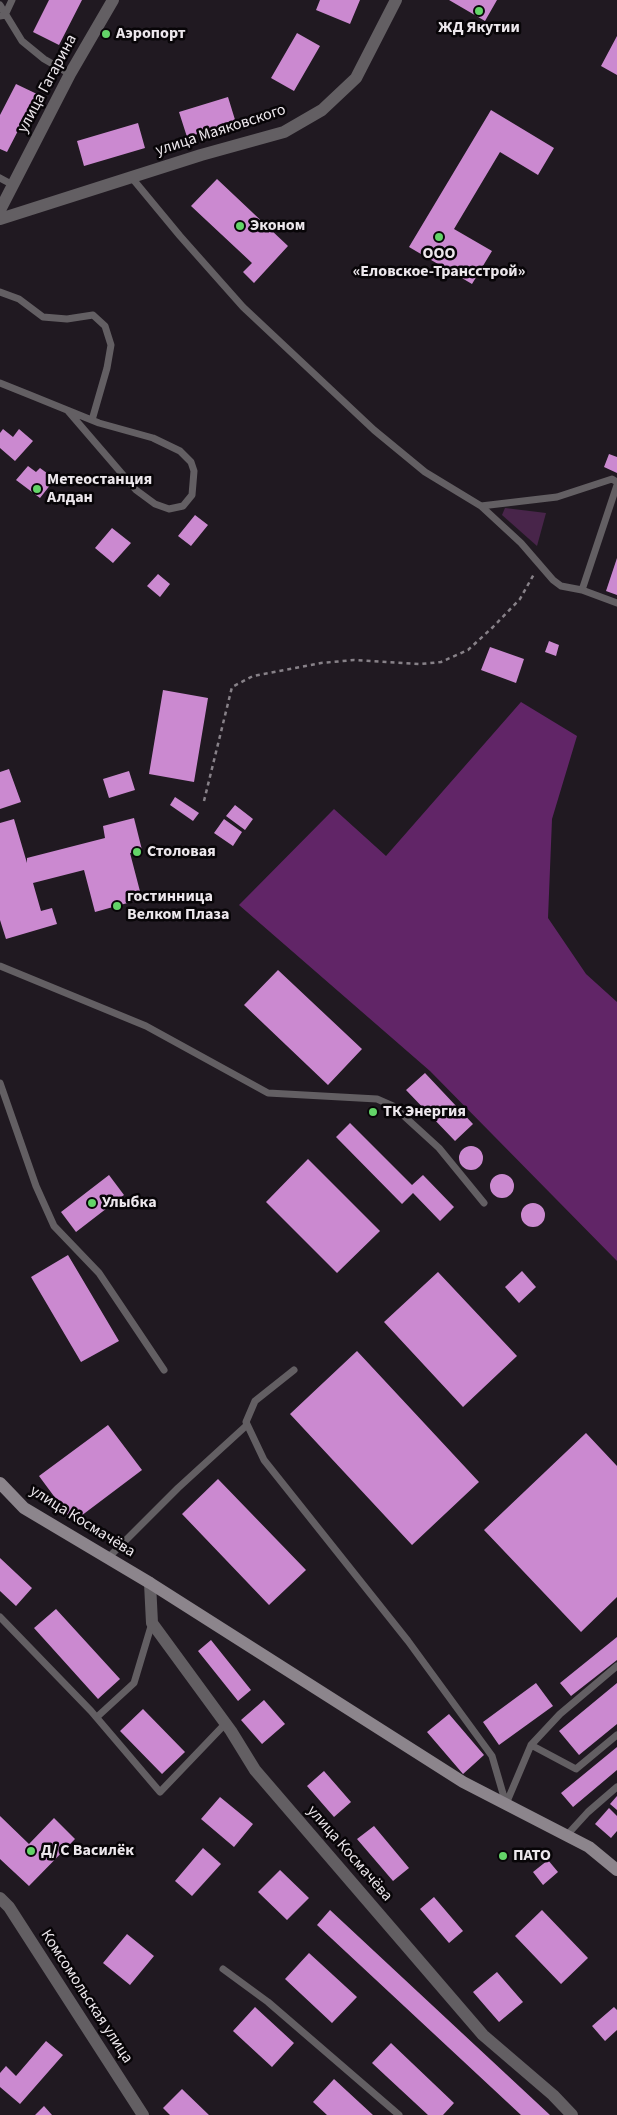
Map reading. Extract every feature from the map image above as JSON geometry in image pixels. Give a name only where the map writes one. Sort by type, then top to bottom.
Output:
[{"type":"main road","name":"улица Космачёва","points":[[0,1483],[24,1508],[150,1583],[463,1782],[589,1847],[617,1870]]},
{"type":"street","name":"улица Гагарина","points":[[0,210],[70,74],[113,0]]},
{"type":"street","name":"улица Маяковского","points":[[0,219],[284,132],[322,110],[356,78],[396,0]]},
{"type":"street","points":[[150,1583],[152,1623]]},
{"type":"street","name":"улица Космачёва","points":[[152,1623],[226,1723],[255,1770],[427,1972],[483,2035],[553,2095],[572,2115]]},
{"type":"street","name":"Комсомольская улица","points":[[0,1898],[9,1907],[143,2115]]},
{"type":"lane","points":[[2,15],[12,0]]},
{"type":"lane","points":[[0,5],[2,15],[22,41],[44,59],[70,74]]},
{"type":"lane","points":[[139,175],[131,178],[243,307],[374,430],[425,472],[482,506],[560,586],[582,590],[617,603]]},
{"type":"lane","points":[[0,178],[13,185]]},
{"type":"lane","points":[[0,292],[20,299],[42,317],[67,319],[93,315],[106,326],[112,345],[92,420]]},
{"type":"lane","points":[[0,383],[92,420],[153,438],[180,451],[191,462],[194,471],[192,495],[183,506],[169,509],[154,504],[136,490],[68,411]]},
{"type":"lane","points":[[482,506],[557,497],[612,479],[617,484],[582,590]]},
{"type":"lane","points":[[0,966],[146,1026],[268,1093],[377,1099],[392,1106],[439,1148],[484,1203]]},
{"type":"lane","points":[[0,1083],[36,1186],[54,1226],[98,1273],[164,1370]]},
{"type":"lane","points":[[294,1370],[255,1401],[246,1422],[264,1460],[408,1642],[492,1756],[506,1804]]},
{"type":"lane","points":[[108,1558],[178,1488],[247,1425]]},
{"type":"lane","points":[[0,1617],[96,1717],[160,1792],[226,1723]]},
{"type":"lane","points":[[96,1717],[134,1684],[152,1623]]},
{"type":"lane","points":[[506,1804],[531,1745],[560,1714],[617,1666]]},
{"type":"lane","points":[[531,1745],[576,1769],[617,1735]]},
{"type":"lane","points":[[567,1835],[588,1812],[617,1787]]},
{"type":"lane","points":[[223,1969],[268,2002],[399,2115]]},
{"type":"path","points":[[204,800],[232,687],[253,676],[321,663],[354,660],[420,664],[441,662],[468,650],[514,606],[535,572],[536,560]]},
{"type":"shaded area","points":[[505,508],[546,513],[537,546],[502,515]]},
{"type":"shaded area","points":[[521,702],[577,736],[552,819],[548,918],[586,974],[617,1002],[617,1261],[430,1071],[239,905],[334,809],[386,856]]},
{"type":"building","points":[[49,0],[82,0],[59,45],[33,32]]},
{"type":"building","points":[[320,0],[360,0],[350,24],[316,10]]},
{"type":"building","name":"ЖД Якутии","points":[[449,0],[497,0],[485,21]]},
{"type":"building","points":[[297,33],[320,46],[294,91],[271,78]]},
{"type":"building","points":[[617,36],[617,75],[601,66]]},
{"type":"building","points":[[16,84],[37,94],[7,152],[0,149],[0,115]]},
{"type":"building","points":[[228,97],[236,123],[187,137],[179,112]]},
{"type":"building","points":[[491,110],[554,148],[538,175],[500,152],[454,229],[492,251],[472,284],[409,247]]},
{"type":"building","points":[[138,123],[145,148],[84,166],[77,141]]},
{"type":"building","name":"Эконом","points":[[217,179],[288,246],[254,283],[243,272],[252,263],[191,206]]},
{"type":"building","points":[[3,429],[13,437],[19,429],[33,441],[15,461],[0,448],[0,433]]},
{"type":"building","points":[[609,454],[617,457],[617,473],[604,467]]},
{"type":"building","name":"Метеостанция Алдан","points":[[28,466],[36,472],[40,468],[55,479],[40,498],[16,480]]},
{"type":"building","points":[[195,515],[208,525],[191,546],[178,536]]},
{"type":"building","points":[[112,528],[131,543],[113,563],[95,548]]},
{"type":"building","points":[[617,558],[617,595],[606,591]]},
{"type":"building","points":[[158,574],[170,584],[160,597],[147,586]]},
{"type":"building","points":[[549,641],[559,645],[556,656],[545,652]]},
{"type":"building","points":[[490,647],[524,659],[516,683],[481,670]]},
{"type":"building","points":[[163,690],[208,698],[194,782],[149,774]]},
{"type":"building","points":[[9,769],[21,802],[0,809],[0,772]]},
{"type":"building","points":[[129,771],[135,790],[109,798],[103,779]]},
{"type":"building","points":[[175,797],[199,813],[193,821],[170,805]]},
{"type":"building","points":[[235,805],[253,819],[245,830],[226,816]]},
{"type":"building","points":[[134,818],[142,850],[130,853],[142,899],[95,912],[84,870],[33,883],[41,911],[52,908],[57,924],[6,939],[0,920],[0,823],[14,819],[27,863],[27,858],[105,838],[103,826]]},
{"type":"building","points":[[224,819],[242,832],[233,846],[214,833]]},
{"type":"building","points":[[278,970],[362,1049],[328,1085],[244,1005]]},
{"type":"building","points":[[425,1073],[473,1124],[455,1141],[406,1090]]},
{"type":"building","points":[[350,1123],[412,1185],[423,1175],[454,1207],[440,1221],[413,1193],[402,1204],[336,1137]]},
{"type":"building","points":[[471,1146],[480,1149],[483,1158],[480,1167],[471,1170],[462,1167],[459,1158],[462,1149]]},
{"type":"building","points":[[308,1159],[380,1231],[337,1273],[266,1202]]},
{"type":"building","points":[[502,1174],[507,1175],[513,1181],[513,1191],[507,1197],[502,1198],[497,1197],[491,1191],[490,1186],[491,1181],[497,1175]]},
{"type":"building","name":"Улыбка","points":[[109,1175],[124,1195],[76,1232],[61,1212]]},
{"type":"building","points":[[533,1203],[541,1207],[545,1215],[541,1223],[533,1227],[525,1223],[521,1215],[525,1207]]},
{"type":"building","points":[[68,1255],[119,1341],[81,1362],[31,1277]]},
{"type":"building","points":[[522,1271],[536,1287],[519,1303],[505,1287]]},
{"type":"building","points":[[438,1272],[517,1356],[463,1407],[384,1322]]},
{"type":"building","points":[[357,1351],[479,1482],[412,1545],[290,1414]]},
{"type":"building","points":[[108,1425],[142,1470],[73,1522],[39,1476]]},
{"type":"building","points":[[586,1433],[617,1466],[617,1597],[581,1632],[484,1530]]},
{"type":"building","points":[[218,1479],[306,1570],[269,1605],[182,1514]]},
{"type":"building","points":[[0,1558],[32,1588],[16,1606],[0,1591]]},
{"type":"building","points":[[56,1609],[120,1679],[98,1699],[34,1628]]},
{"type":"building","points":[[617,1637],[617,1660],[571,1696],[560,1683]]},
{"type":"building","points":[[211,1640],[251,1690],[238,1701],[198,1651]]},
{"type":"building","points":[[536,1683],[553,1706],[499,1745],[483,1722]]},
{"type":"building","points":[[617,1683],[617,1724],[579,1755],[559,1731]]},
{"type":"building","points":[[264,1700],[285,1724],[262,1744],[241,1720]]},
{"type":"building","points":[[143,1709],[185,1752],[162,1774],[120,1731]]},
{"type":"building","points":[[449,1714],[484,1755],[463,1774],[427,1732]]},
{"type":"building","points":[[617,1747],[617,1770],[573,1807],[561,1793]]},
{"type":"building","points":[[324,1771],[351,1802],[334,1817],[307,1786]]},
{"type":"building","points":[[617,1796],[617,1810],[610,1804]]},
{"type":"building","points":[[220,1797],[253,1824],[234,1847],[201,1819]]},
{"type":"building","points":[[609,1808],[617,1816],[617,1831],[611,1838],[595,1824]]},
{"type":"building","name":"Д/ С Василёк","points":[[0,1816],[29,1844],[54,1818],[75,1839],[29,1886],[0,1859]]},
{"type":"building","points":[[374,1826],[409,1868],[393,1881],[357,1839]]},
{"type":"building","points":[[203,1848],[221,1864],[192,1896],[175,1881]]},
{"type":"building","points":[[548,1860],[558,1872],[543,1885],[533,1872]]},
{"type":"building","points":[[280,1870],[309,1898],[287,1920],[258,1892]]},
{"type":"building","points":[[434,1897],[463,1931],[449,1943],[420,1909]]},
{"type":"building","points":[[330,1910],[550,2115],[521,2115],[317,1925]]},
{"type":"building","points":[[542,1910],[588,1958],[561,1984],[515,1936]]},
{"type":"building","points":[[127,1934],[154,1956],[130,1985],[103,1963]]},
{"type":"building","points":[[309,1953],[357,1997],[332,2023],[285,1979]]},
{"type":"building","points":[[497,1972],[523,2002],[499,2022],[473,1992]]},
{"type":"building","points":[[255,2007],[294,2043],[272,2067],[233,2031]]},
{"type":"building","points":[[614,2007],[617,2010],[617,2030],[605,2041],[592,2026]]},
{"type":"building","points":[[46,2041],[63,2055],[20,2104],[0,2087],[0,2073],[6,2066],[16,2076]]},
{"type":"building","points":[[391,2043],[454,2103],[443,2115],[428,2115],[372,2063]]},
{"type":"building","points":[[334,2079],[373,2115],[327,2115],[313,2102]]},
{"type":"building","points":[[182,2089],[209,2115],[170,2115],[163,2108]]},
{"type":"building","points":[[44,2106],[52,2115],[35,2115]]},
{"type":"place","name":"ЖД Якутии","points":[[479,11]]},
{"type":"place","name":"Аэропорт","points":[[106,34]]},
{"type":"place","name":"Эконом","points":[[240,226]]},
{"type":"place","name":"ООО «Еловское-Трансстрой»","points":[[439,237]]},
{"type":"place","name":"Метеостанция Алдан","points":[[37,489]]},
{"type":"place","name":"Столовая","points":[[137,852]]},
{"type":"place","name":"гостинница Велком Плаза","points":[[117,906]]},
{"type":"place","name":"ТК Энергия","points":[[373,1112]]},
{"type":"place","name":"Улыбка","points":[[92,1203]]},
{"type":"place","name":"Д/ С Василёк","points":[[31,1851]]},
{"type":"place","name":"ПАТО","points":[[503,1856]]}]
